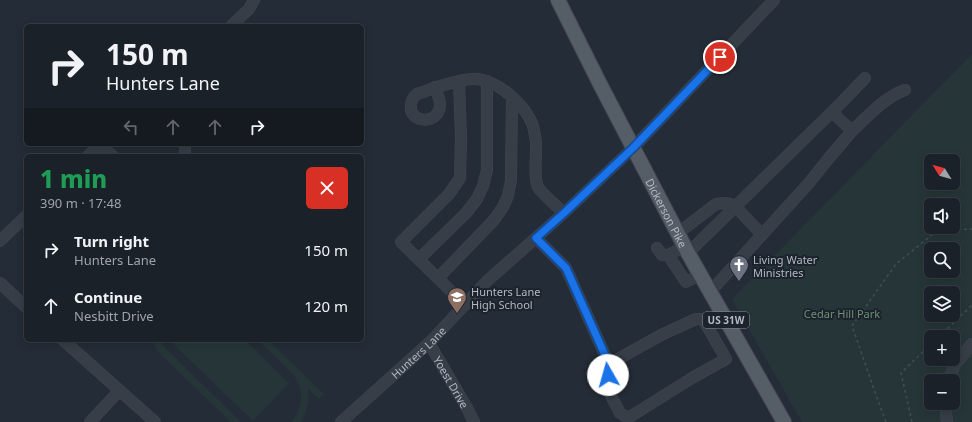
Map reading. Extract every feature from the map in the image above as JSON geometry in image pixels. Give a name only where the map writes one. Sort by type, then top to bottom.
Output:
[{"type":"main road","name":"Dickerson Pike","points":[[558,0],[686,250],[784,422]]},
{"type":"street","points":[[233,24],[249,9],[254,0]]},
{"type":"street","name":"Hunters Lane","points":[[342,422],[428,343],[488,281],[564,213],[633,148],[774,0]]},
{"type":"street","points":[[657,248],[662,255],[668,255],[686,250],[735,206],[865,78]]},
{"type":"street","points":[[435,87],[471,79],[483,80],[498,87],[512,97],[524,109],[532,121],[536,142],[536,174],[538,187],[548,199],[564,213]]},
{"type":"street","points":[[459,81],[461,138],[460,178],[450,194],[401,242],[465,305]]},
{"type":"street","points":[[419,260],[467,212],[477,199],[483,186],[487,170],[486,81]]},
{"type":"street","points":[[710,292],[809,184],[852,131],[887,99],[905,90]]},
{"type":"street","points":[[438,278],[494,220],[503,207],[508,196],[511,180],[512,97]]},
{"type":"street","points":[[832,112],[852,131]]},
{"type":"street","points":[[90,154],[98,146]]},
{"type":"street","points":[[102,146],[111,154]]},
{"type":"street","points":[[678,234],[716,204],[723,202],[735,206],[762,235]]},
{"type":"street","points":[[0,241],[24,218]]},
{"type":"street","points":[[536,238],[566,268],[609,364],[606,386],[620,413],[628,418],[692,378],[726,359],[704,319],[696,319],[663,334],[609,364]]},
{"type":"street","points":[[668,255],[686,282],[700,275]]},
{"type":"street","points":[[0,283],[24,305]]},
{"type":"street","points":[[65,342],[155,422]]},
{"type":"street","name":"Yoest Drive","points":[[428,343],[474,422]]},
{"type":"street","points":[[951,374],[955,364],[972,344]]},
{"type":"street","points":[[90,422],[119,391]]},
{"type":"street","points":[[946,410],[947,422]]},
{"type":"path","points":[[886,422],[852,326],[896,264],[938,230],[972,229]]},
{"type":"path","points":[[946,330],[972,305]]},
{"type":"path","points":[[912,422],[901,373],[924,351]]},
{"type":"green space","name":"Cedar Hill Park","points":[[972,54],[972,422],[802,422],[732,299]]},
{"type":"green space","points":[[153,342],[161,342],[166,349],[241,422],[231,422],[157,350]]},
{"type":"green space","points":[[171,342],[247,342],[289,383],[253,421]]},
{"type":"green space","points":[[260,342],[270,342],[324,394],[319,399],[308,389],[307,406],[301,422],[291,422],[298,411],[301,393],[298,381]]},
{"type":"place","name":"Living Water Ministries","points":[[739,282]]},
{"type":"place","name":"Hunters Lane High School","points":[[457,314]]},
{"type":"route","points":[[608,375],[609,364],[566,268],[536,238],[633,148],[720,57]]}]
